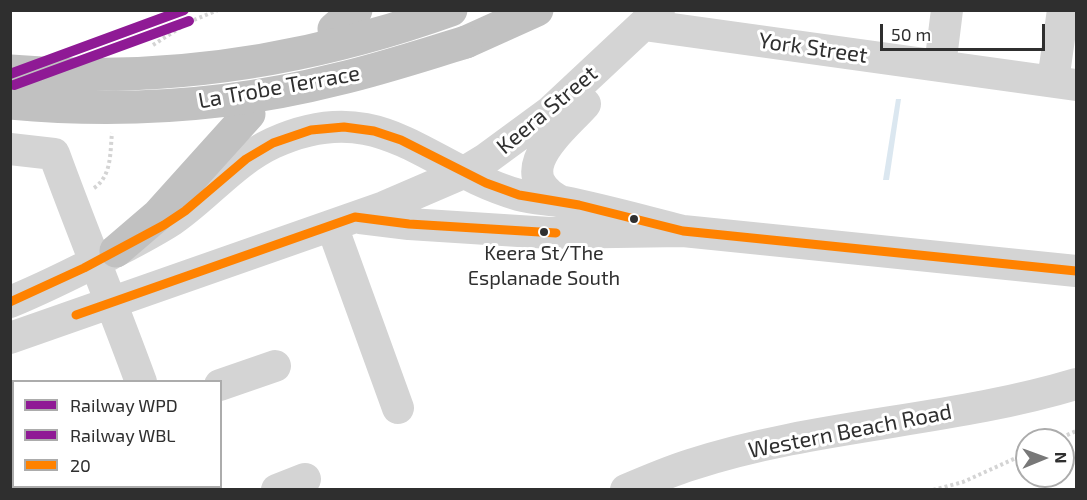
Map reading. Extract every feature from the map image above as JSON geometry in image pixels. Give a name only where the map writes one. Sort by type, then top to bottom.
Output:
[{"type":"highway","name":"La Trobe Terrace","points":[[10,70],[93,75],[150,74],[217,68],[320,49],[405,27],[451,10]]},
{"type":"highway","name":"La Trobe Terrace","points":[[10,103],[106,107],[232,99],[338,79],[466,42],[537,10]]},
{"type":"highway","points":[[106,256],[158,215],[249,114]]},
{"type":"street","points":[[940,66],[947,10]]},
{"type":"street","name":"York Street","points":[[648,21],[1065,83],[1063,10]]},
{"type":"street","points":[[562,202],[554,197],[542,183],[538,174],[539,158],[545,147],[601,84],[648,21]]},
{"type":"street","name":"Keera Street","points":[[10,338],[344,222],[413,196],[463,173],[516,138],[550,111],[648,21]]},
{"type":"street","points":[[10,302],[106,256],[175,218],[251,156],[286,138],[314,130],[338,127],[382,132],[410,143],[463,173],[519,195],[623,215],[683,231]]},
{"type":"street","points":[[10,149],[54,154],[86,240],[106,256],[112,303],[141,380]]},
{"type":"street","points":[[398,408],[344,222],[549,233],[683,231],[1077,271]]},
{"type":"street","points":[[222,384],[275,366]]},
{"type":"street","name":"Western Beach Road","points":[[626,489],[690,465],[740,451],[1012,401],[1077,384]]},
{"type":"street","name":"Western Beach Road","points":[[666,489],[721,471],[1077,400]]},
{"type":"path","points":[[91,189],[97,187],[105,178],[109,165],[113,123]]},
{"type":"path","points":[[933,489],[963,482],[1015,458]]},
{"type":"shaded area","points":[[896,99],[901,99],[889,180],[883,180]]},
{"type":"rail line","name":"WPD","points":[[10,74],[184,10]]},
{"type":"rail line","name":"WBL","points":[[14,85],[189,21]]},
{"type":"transit line","name":"20","points":[[10,302],[84,268],[164,225],[185,211],[246,159],[273,143],[311,130],[344,127],[374,131],[401,140],[486,183],[519,195],[579,205],[683,231],[1076,271]]},
{"type":"transit line","name":"20","points":[[76,315],[355,217],[409,224],[556,233]]},
{"type":"place","name":"Keera St/The Esplanade South","points":[[544,232]]}]
